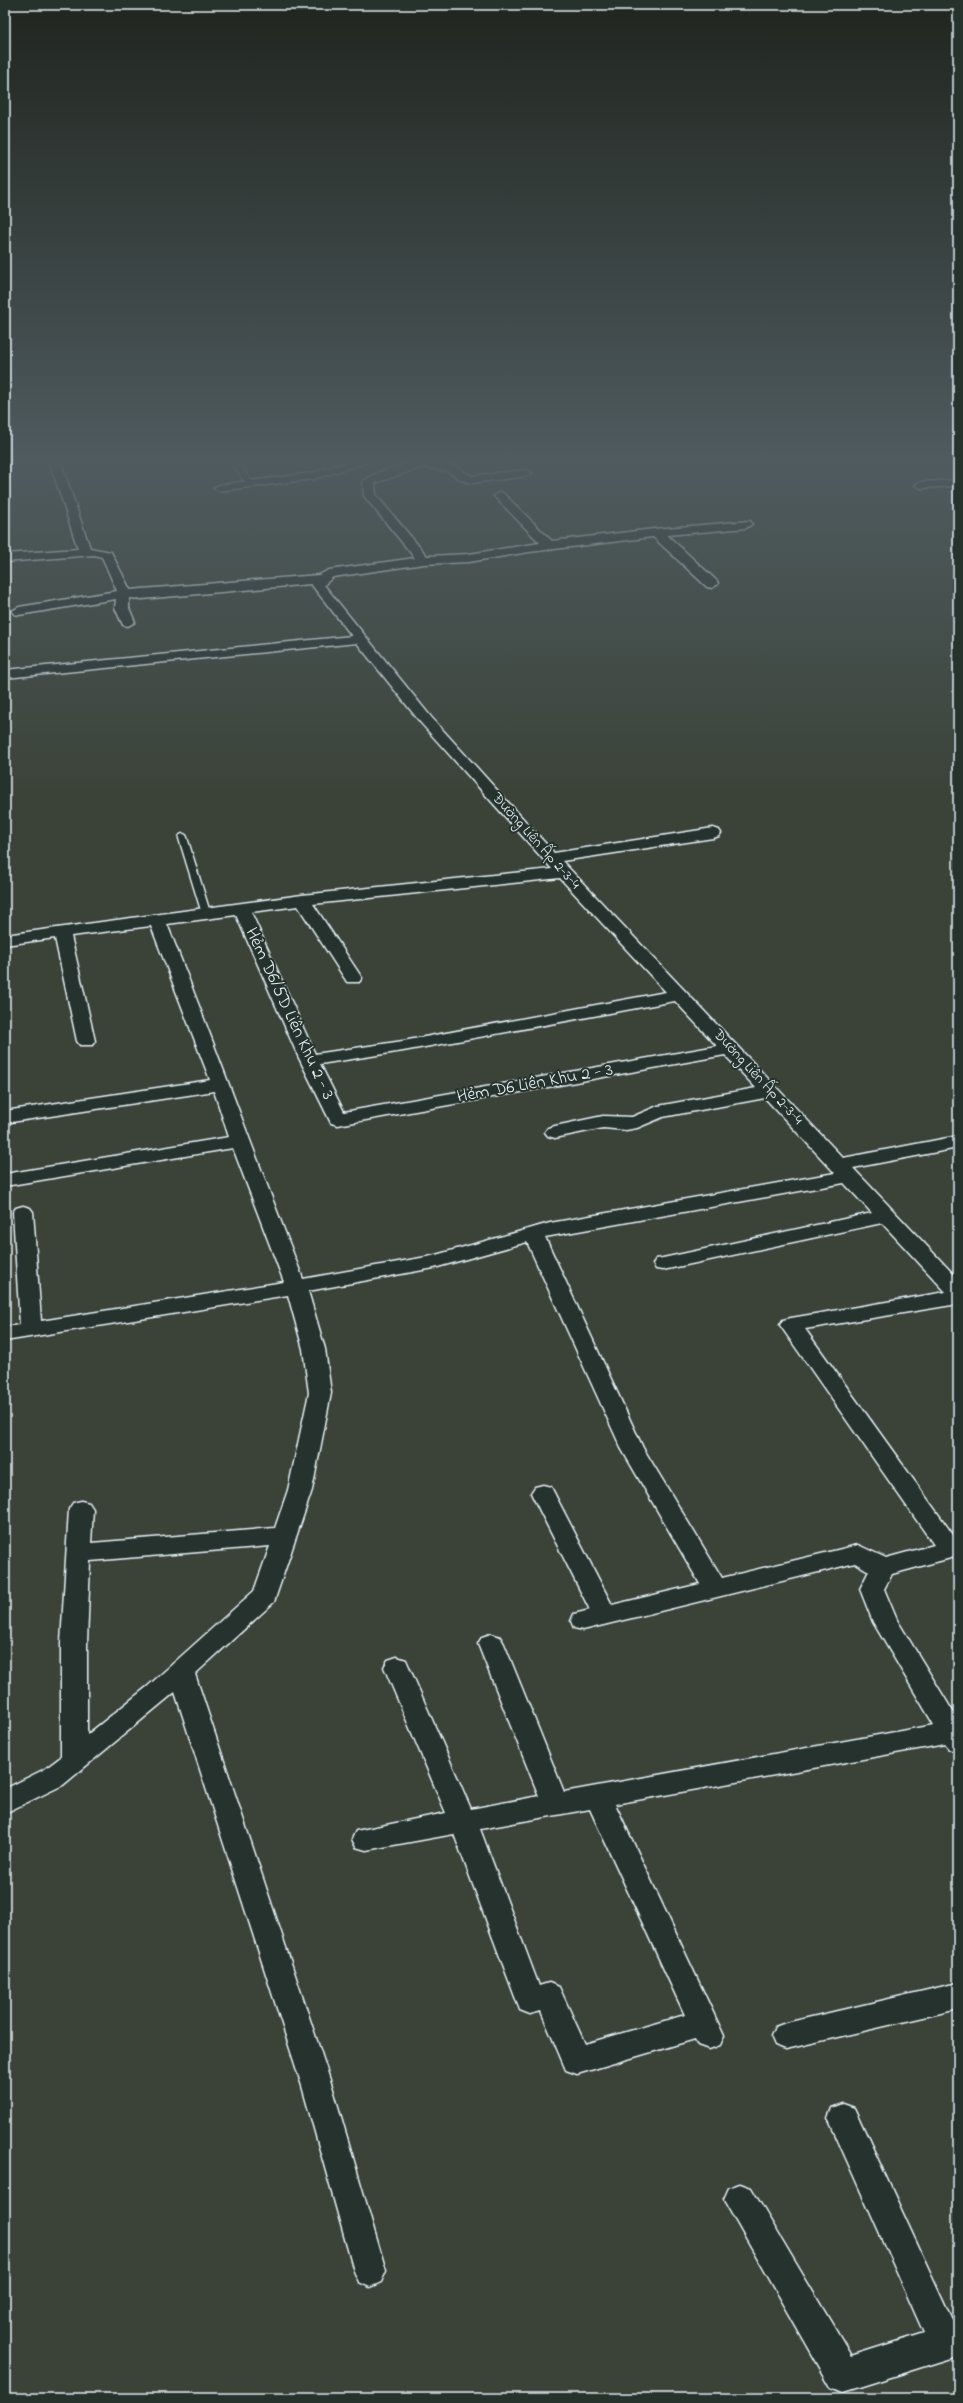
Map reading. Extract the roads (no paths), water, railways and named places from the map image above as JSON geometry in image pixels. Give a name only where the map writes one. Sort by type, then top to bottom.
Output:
[{"type":"street","points":[[114,569],[125,594]]},
{"type":"street","points":[[19,611],[125,594],[142,595],[323,579],[329,574],[362,569]]},
{"type":"street","points":[[696,569],[712,584]]},
{"type":"street","name":"Đường Liên Ấp 2-3-4","points":[[323,579],[317,584],[426,720],[564,873],[958,1292]]},
{"type":"street","points":[[125,594],[121,600],[121,606],[128,622]]},
{"type":"street","points":[[5,674],[360,639]]},
{"type":"street","points":[[552,858],[713,833]]},
{"type":"street","points":[[5,940],[302,900],[564,873]]},
{"type":"street","points":[[302,900],[353,978]]},
{"type":"street","name":"Hẻm D6/5D Liên Khu 2 - 3","points":[[241,908],[309,1060],[338,1119]]},
{"type":"street","points":[[5,1802],[54,1777],[181,1672],[265,1596],[300,1490],[320,1393],[314,1349],[296,1287],[240,1141],[221,1084],[157,920]]},
{"type":"street","points":[[62,932],[86,1041]]},
{"type":"street","points":[[309,1060],[403,1046],[680,995]]},
{"type":"street","name":"Hẻm D6 Liên Khu 2 - 3","points":[[338,1119],[731,1049]]},
{"type":"street","points":[[5,1117],[221,1084]]},
{"type":"street","points":[[555,1132],[603,1122],[632,1123],[658,1112],[770,1091]]},
{"type":"street","points":[[5,1180],[240,1141]]},
{"type":"street","points":[[5,1334],[296,1287],[434,1262],[534,1234],[844,1170],[958,1142]]},
{"type":"street","points":[[23,1212],[31,1330]]},
{"type":"street","points":[[663,1264],[887,1216]]},
{"type":"street","points":[[534,1234],[632,1448],[716,1589]]},
{"type":"street","points":[[543,1493],[594,1618],[858,1554],[883,1568],[954,1548],[791,1325],[958,1297]]},
{"type":"street","points":[[74,1761],[74,1643],[82,1509]]},
{"type":"street","points":[[79,1553],[285,1536]]},
{"type":"street","points":[[366,1839],[598,1796],[955,1737],[885,1622],[872,1589],[883,1568]]},
{"type":"street","points":[[491,1644],[556,1804]]},
{"type":"street","points":[[398,1667],[463,1821],[530,2001],[549,1996],[577,2060],[706,2029],[598,1796]]},
{"type":"street","points":[[181,1672],[317,2086],[370,2271]]},
{"type":"street","points":[[786,2036],[958,1996]]},
{"type":"street","points":[[740,2199],[843,2375],[952,2340],[843,2118]]},
{"type":"lane","points":[[183,838],[206,913]]}]
